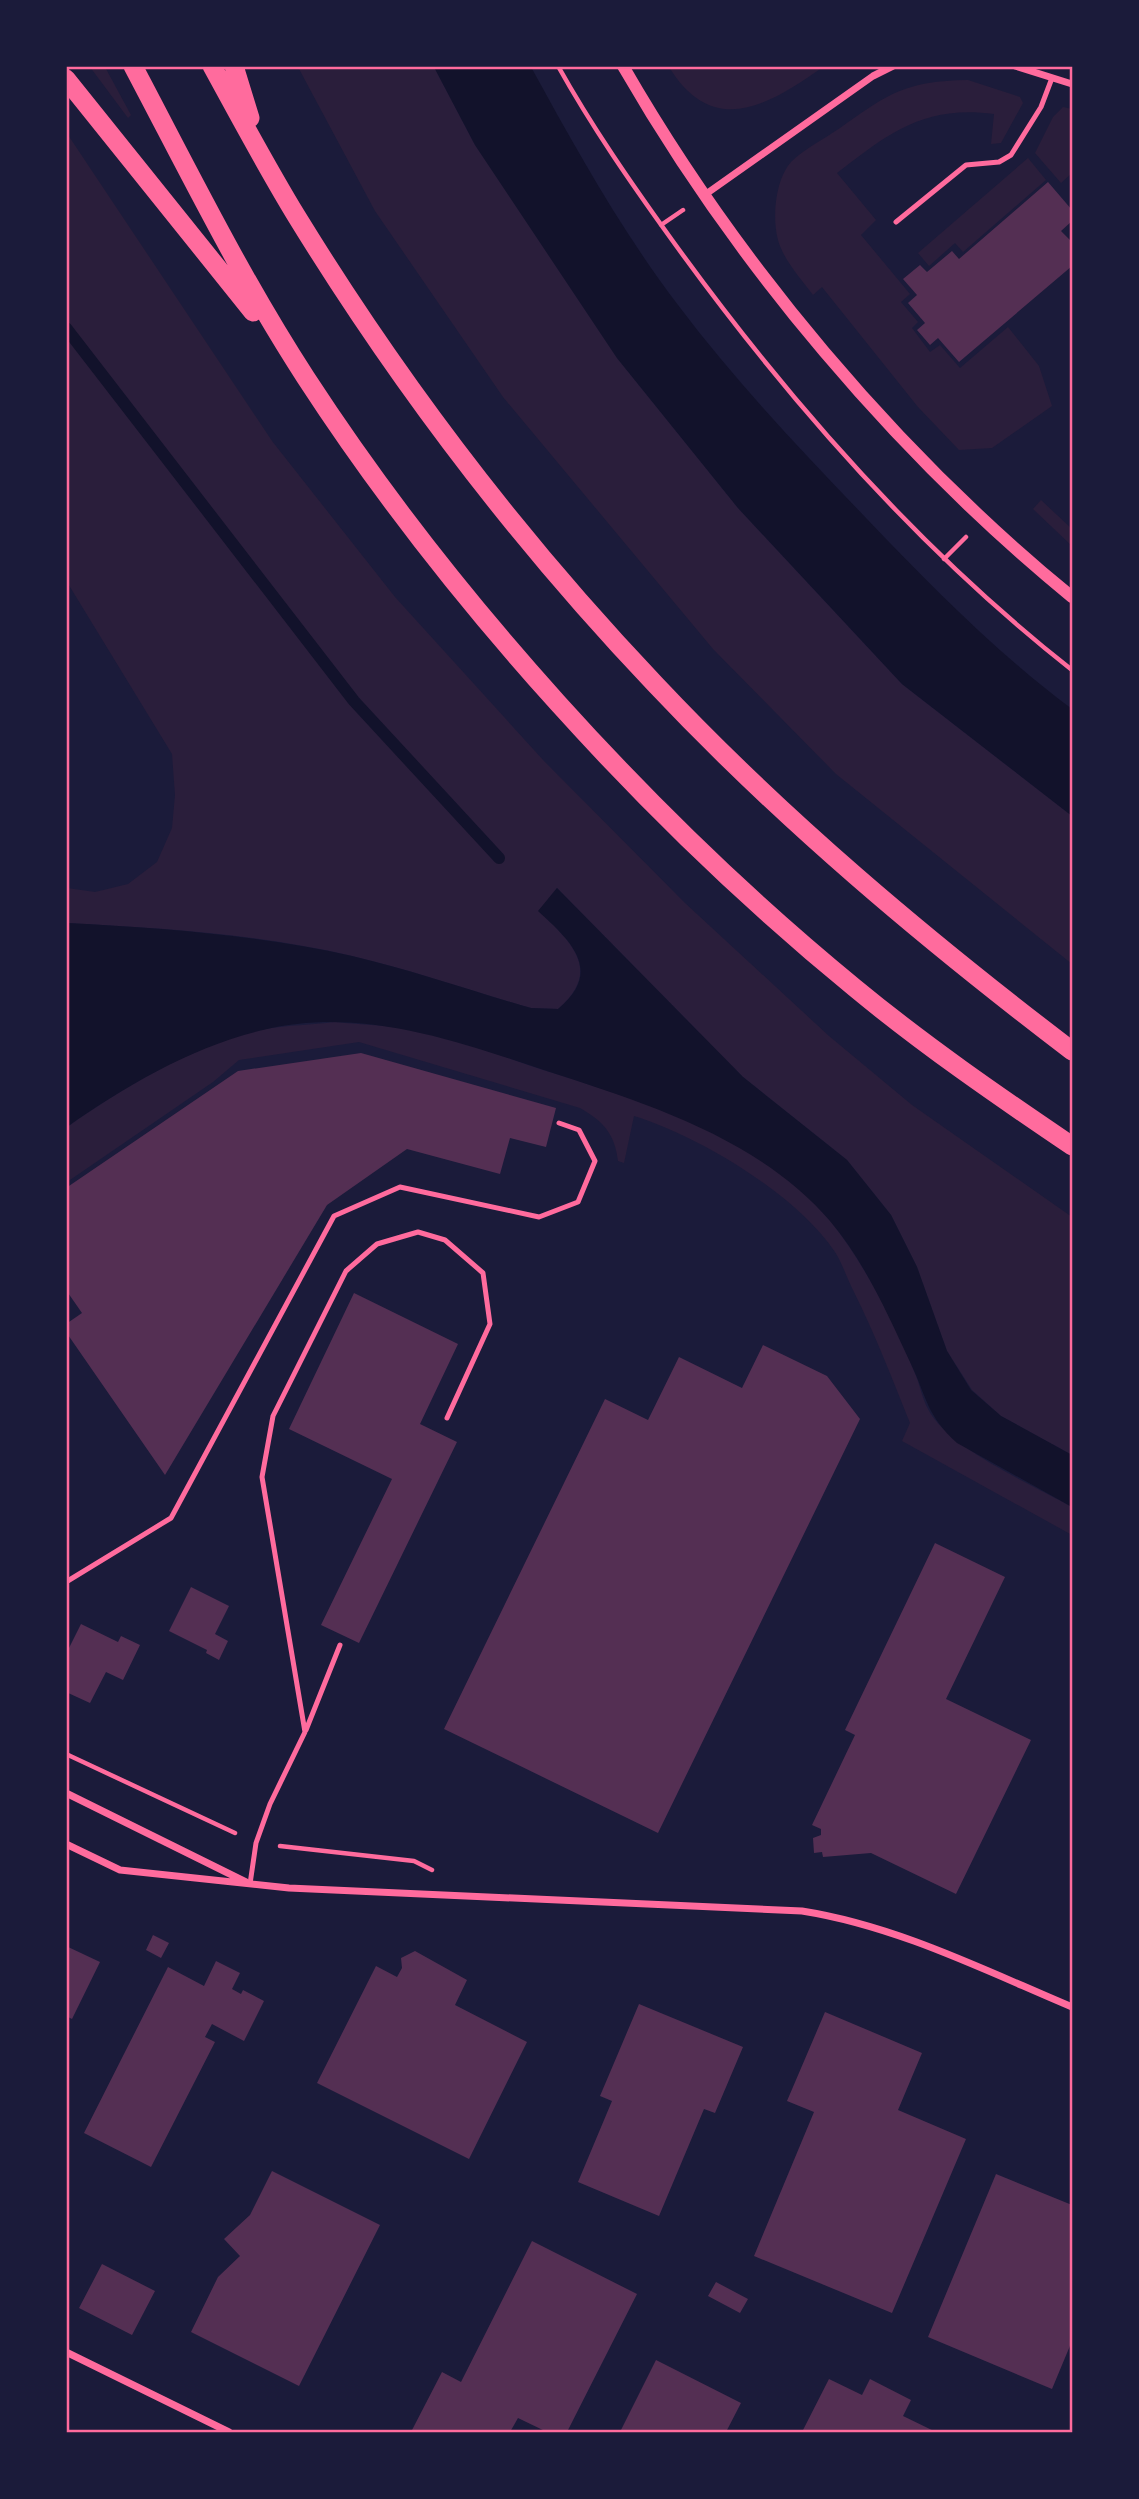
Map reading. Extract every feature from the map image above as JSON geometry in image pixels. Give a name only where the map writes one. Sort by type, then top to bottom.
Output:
[{"type":"highway","points":[[133,66],[244,278],[308,381]]},
{"type":"highway","points":[[212,66],[264,159],[343,288],[427,410],[499,504],[646,674],[738,768],[903,918],[1073,1051]]},
{"type":"highway","points":[[234,66],[264,159]]},
{"type":"highway","points":[[66,79],[308,381],[405,518],[505,641],[694,842],[854,988],[948,1060],[1073,1146]]},
{"type":"street","points":[[623,66],[706,194],[795,315],[844,372],[984,518],[1073,597]]},
{"type":"street","points":[[706,194],[873,76],[893,66]]},
{"type":"street","points":[[1015,66],[1073,84]]},
{"type":"street","points":[[66,1793],[250,1884]]},
{"type":"street","points":[[66,1844],[120,1870],[250,1884],[347,1892],[802,1911],[844,1918],[887,1931],[1073,2007]]},
{"type":"street","points":[[66,2352],[229,2432]]},
{"type":"lane","points":[[896,222],[966,165],[999,162],[1011,155],[1041,107],[1052,78]]},
{"type":"lane","points":[[66,1582],[171,1518],[334,1216],[400,1187],[539,1217],[578,1202],[595,1161],[579,1130],[559,1123]]},
{"type":"lane","points":[[305,1732],[262,1477],[273,1416],[346,1271],[377,1244],[418,1231],[444,1240],[483,1273],[490,1324],[447,1418]]},
{"type":"lane","points":[[250,1884],[256,1843],[270,1804],[305,1732],[340,1645]]},
{"type":"path","points":[[558,66],[618,165],[708,290],[806,412],[944,559],[1073,670]]},
{"type":"shaded area","points":[[90,67],[105,67],[131,115],[128,118]]},
{"type":"shaded area","points":[[298,67],[434,67],[475,145],[617,358],[738,508],[902,684],[1072,816],[1072,964],[836,774],[713,649],[503,397],[375,211]]},
{"type":"shaded area","points":[[434,67],[531,67],[582,159],[637,248],[722,361],[769,415],[940,594],[1018,666],[1072,709],[1072,816],[902,684],[738,508],[617,358],[475,145]]},
{"type":"shaded area","points":[[669,67],[823,67],[763,103],[724,109],[705,103],[686,89]]},
{"type":"shaded area","points":[[968,80],[1020,97],[1023,103],[1001,143],[991,144],[994,114],[948,114],[928,118],[892,134],[837,173],[876,220],[861,235],[910,294],[901,302],[918,322],[912,328],[930,352],[940,345],[960,368],[1008,327],[1039,366],[1052,406],[992,448],[959,450],[918,407],[822,287],[813,295],[798,276],[780,247],[775,210],[781,179],[791,162],[808,148],[899,91],[929,83]]},
{"type":"shaded area","points":[[1063,107],[1072,109],[1072,173],[1061,183],[1035,153],[1053,117]]},
{"type":"shaded area","points":[[66,132],[272,441],[395,597],[544,761],[685,903],[829,1036],[912,1105],[1072,1217],[1072,1455],[1001,1416],[972,1390],[947,1351],[917,1267],[891,1215],[847,1160],[743,1077],[557,888],[539,911],[571,945],[580,969],[579,982],[558,1009],[531,1008],[397,968],[317,948],[210,933],[67,923],[67,888],[95,892],[128,884],[157,862],[172,828],[175,795],[172,754],[67,582]]},
{"type":"shaded area","points":[[1028,158],[1046,180],[963,252],[955,243],[929,266],[918,253]]},
{"type":"shaded area","points":[[1041,500],[1072,529],[1072,546],[1033,509]]},
{"type":"shaded area","points":[[557,888],[743,1077],[847,1160],[891,1215],[917,1267],[947,1351],[971,1390],[1001,1416],[1072,1455],[1072,1507],[957,1443],[939,1424],[865,1271],[843,1237],[801,1192],[770,1167],[735,1146],[662,1111],[443,1039],[407,1030],[336,1022],[263,1030],[185,1057],[112,1097],[67,1127],[67,923],[210,934],[317,949],[397,968],[531,1008],[558,1009],[572,995],[579,982],[581,969],[571,945],[538,911]]},
{"type":"shaded area","points":[[335,1022],[415,1030],[473,1046],[653,1107],[733,1143],[769,1165],[803,1192],[832,1223],[856,1258],[888,1313],[929,1411],[940,1425],[973,1452],[1072,1507],[1072,1535],[902,1441],[910,1423],[876,1340],[835,1252],[818,1230],[771,1189],[716,1153],[660,1125],[634,1116],[624,1163],[618,1161],[614,1143],[606,1129],[580,1108],[359,1042],[239,1060],[213,1082],[67,1182],[67,1127],[136,1083],[214,1044],[240,1035],[265,1029]]},
{"type":"building","points":[[1048,182],[1072,210],[1072,221],[1061,231],[1072,242],[1072,266],[959,362],[938,338],[930,345],[917,330],[925,323],[908,303],[917,295],[903,279],[920,265],[927,272],[952,251],[959,259]]},
{"type":"building","points":[[361,1053],[556,1108],[546,1147],[510,1138],[500,1174],[407,1149],[327,1205],[165,1475],[66,1332],[66,1324],[82,1313],[66,1290],[66,1188],[238,1071]]},
{"type":"building","points":[[354,1293],[458,1344],[420,1424],[457,1442],[359,1643],[321,1625],[392,1479],[289,1429]]},
{"type":"building","points":[[763,1345],[827,1376],[860,1419],[658,1833],[444,1729],[605,1399],[648,1420],[679,1357],[742,1388]]},
{"type":"building","points":[[935,1543],[1005,1577],[946,1699],[1031,1740],[956,1894],[871,1853],[823,1857],[822,1852],[814,1853],[813,1838],[821,1835],[821,1829],[812,1825],[855,1735],[845,1730]]},
{"type":"building","points":[[191,1587],[229,1606],[215,1634],[228,1641],[219,1660],[206,1653],[207,1650],[169,1631]]},
{"type":"building","points":[[81,1624],[118,1642],[121,1636],[140,1645],[123,1680],[106,1672],[90,1703],[66,1692],[66,1654]]},
{"type":"building","points":[[153,1935],[169,1943],[161,1958],[146,1950]]},
{"type":"building","points":[[66,1946],[100,1962],[72,2019],[66,2016]]},
{"type":"building","points":[[415,1951],[467,1980],[455,2005],[527,2042],[469,2159],[317,2083],[376,1966],[397,1977],[402,1968],[401,1958]]},
{"type":"building","points":[[216,1961],[240,1973],[232,1989],[241,1994],[243,1990],[264,2001],[244,2041],[212,2024],[205,2037],[215,2042],[151,2167],[84,2133],[168,1967],[204,1986]]},
{"type":"building","points":[[639,2004],[743,2047],[715,2113],[704,2109],[659,2216],[578,2182],[612,2101],[600,2096]]},
{"type":"building","points":[[825,2012],[922,2053],[898,2110],[966,2139],[892,2313],[754,2256],[814,2112],[787,2101]]},
{"type":"building","points":[[272,2171],[380,2225],[299,2386],[191,2332],[218,2277],[240,2256],[224,2239],[250,2215]]},
{"type":"building","points":[[996,2174],[1072,2205],[1072,2341],[1052,2389],[928,2337]]},
{"type":"building","points":[[532,2241],[637,2294],[567,2432],[547,2432],[518,2418],[510,2432],[411,2432],[442,2372],[461,2382]]},
{"type":"building","points":[[102,2264],[155,2291],[132,2335],[79,2308]]},
{"type":"building","points":[[716,2282],[748,2299],[740,2313],[708,2296]]},
{"type":"building","points":[[656,2360],[741,2403],[726,2432],[620,2432]]},
{"type":"building","points":[[829,2379],[862,2395],[870,2379],[911,2400],[903,2416],[936,2432],[802,2432]]},
{"type":"waterway","points":[[66,328],[354,701],[499,858]]}]
